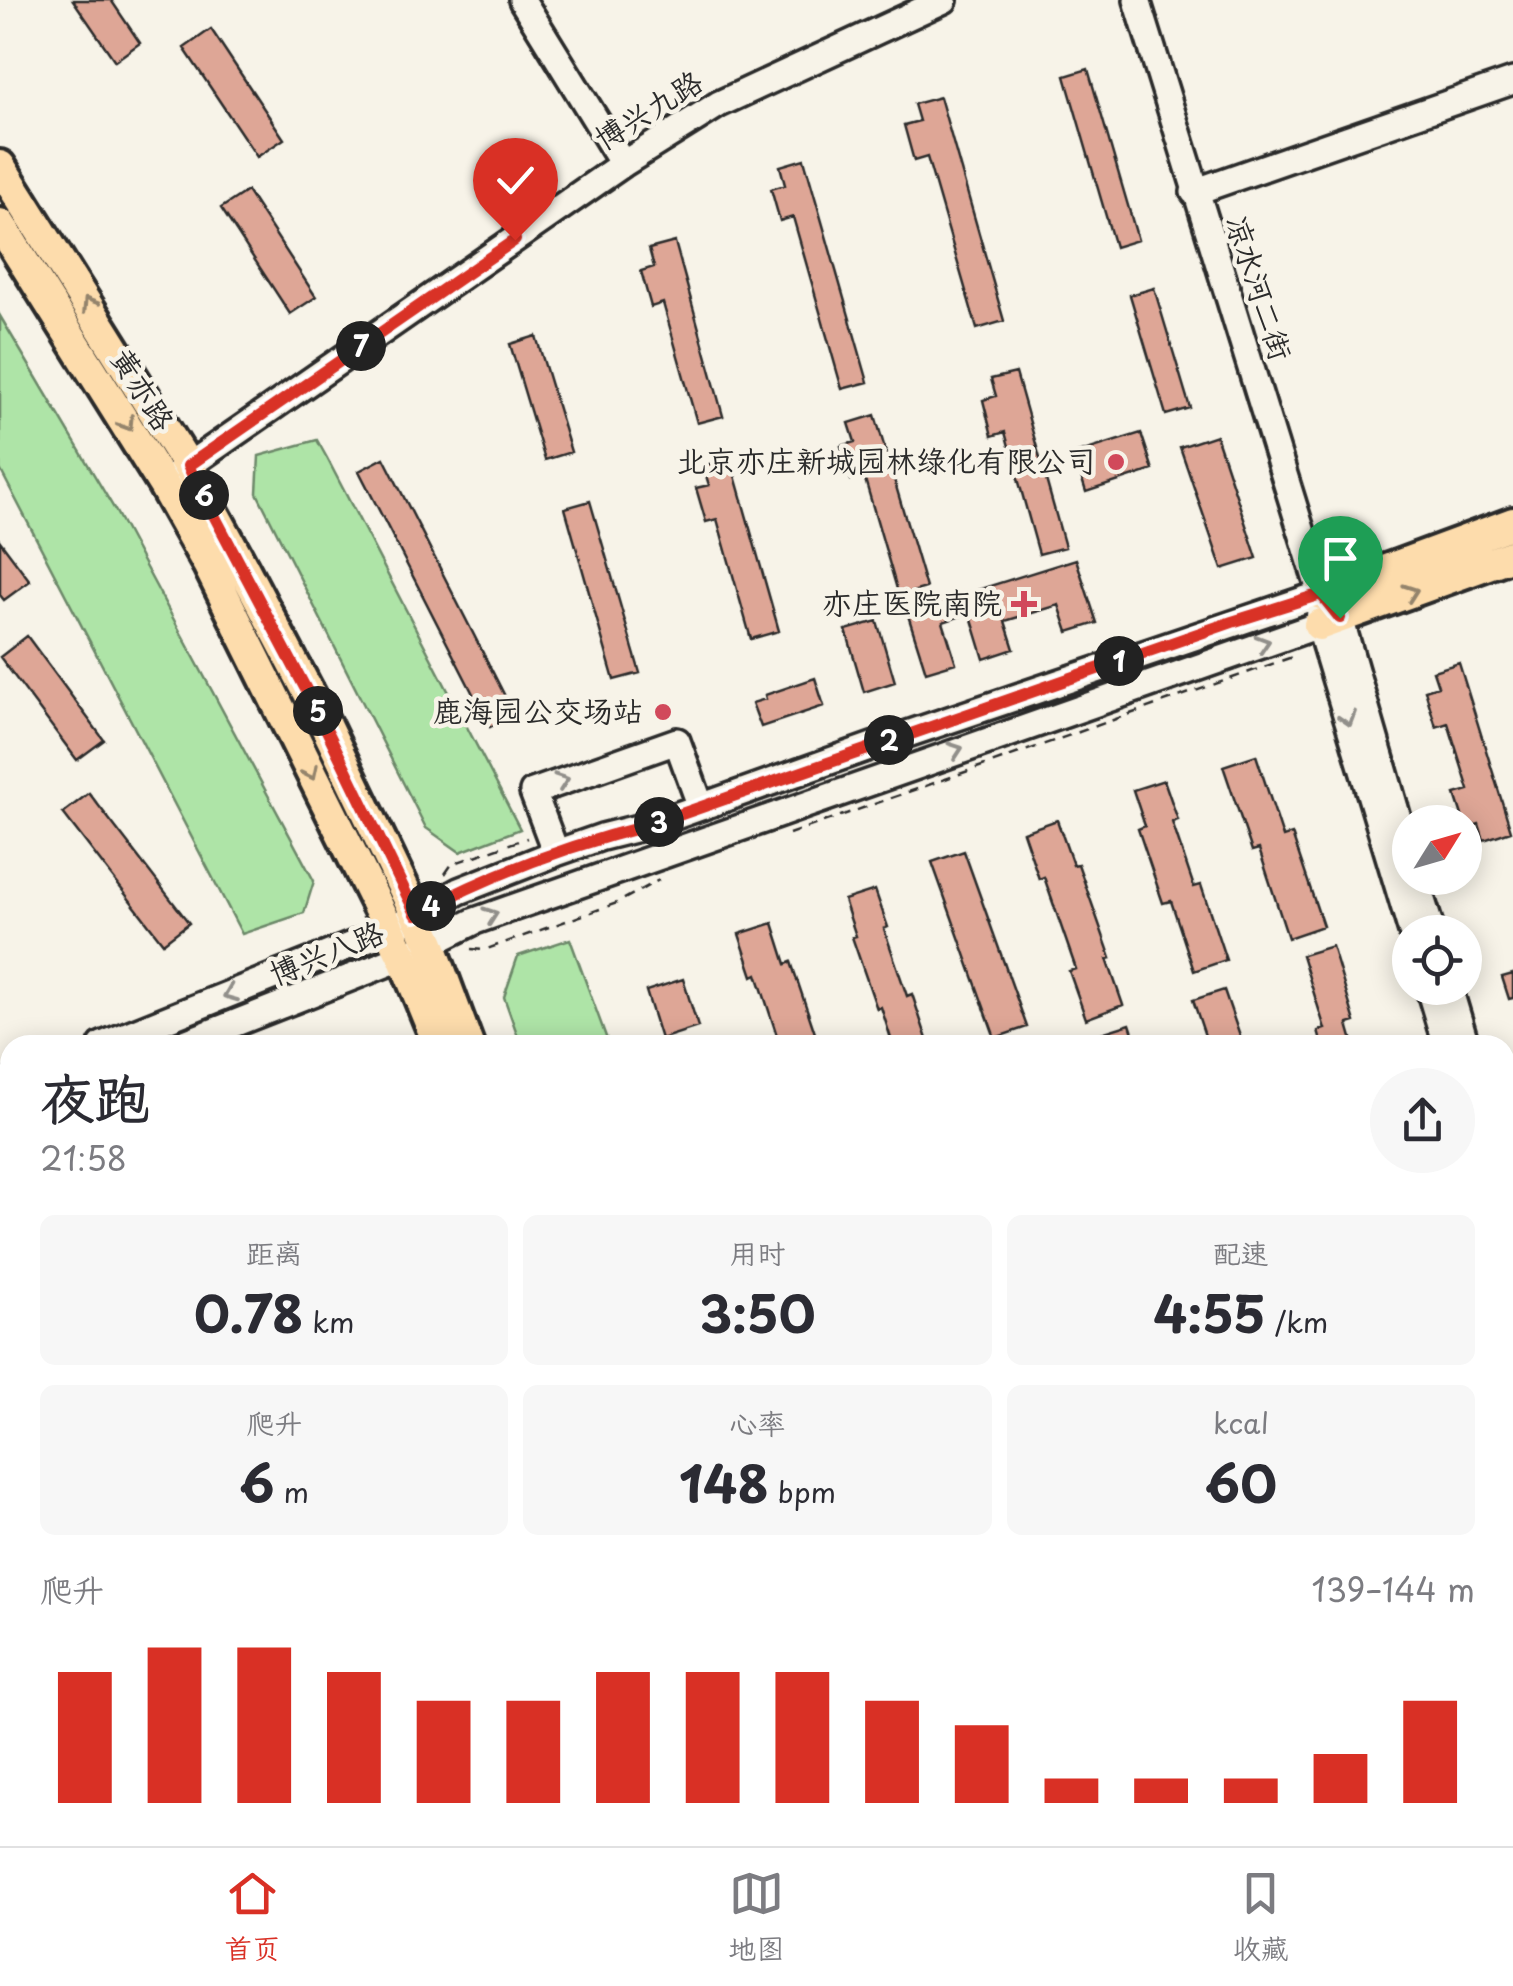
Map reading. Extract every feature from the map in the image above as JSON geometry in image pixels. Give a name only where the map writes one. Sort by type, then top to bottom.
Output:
[{"type":"main road","name":"黄亦路","points":[[0,166],[188,466],[320,716],[416,914],[407,943]]},
{"type":"main road","name":"黄亦路","points":[[0,224],[163,484],[407,943]]},
{"type":"main road","name":"博兴八路","points":[[1321,594],[1513,523]]},
{"type":"main road","name":"博兴八路","points":[[1330,622],[1513,555]]},
{"type":"main road","points":[[407,943],[435,1035]]},
{"type":"main road","points":[[407,943],[462,1035]]},
{"type":"street","points":[[522,0],[624,164]]},
{"type":"street","name":"博兴九路","points":[[163,484],[624,164],[719,104],[944,0]]},
{"type":"street","name":"凉水河二街","points":[[1137,0],[1321,594],[1392,806]]},
{"type":"street","points":[[1194,192],[1513,81]]},
{"type":"street","name":"博兴八路","points":[[416,914],[460,891],[556,853],[1321,594]]},
{"type":"street","name":"凉水河二街","points":[[1330,622],[1408,915]]},
{"type":"street","name":"博兴八路","points":[[132,1035],[475,921],[1330,622]]},
{"type":"street","points":[[556,853],[532,792],[677,740],[701,807]]},
{"type":"street","name":"博兴八路","points":[[202,1035],[407,943]]},
{"type":"street","points":[[1434,1005],[1443,1035]]},
{"type":"street","points":[[1453,1005],[1463,1035]]},
{"type":"path","points":[[789,834],[1295,657],[1330,622]]},
{"type":"path","points":[[466,948],[484,950],[507,942],[616,903],[658,880]]},
{"type":"green space","points":[[0,316],[115,510],[314,881],[304,913],[242,934],[0,469]]},
{"type":"green space","points":[[317,440],[520,829],[460,852],[426,828],[257,493],[259,456]]},
{"type":"green space","points":[[570,939],[605,1035],[517,1035],[504,997],[518,956]]},
{"type":"building","points":[[73,0],[111,0],[140,43],[115,61]]},
{"type":"building","points":[[211,29],[284,139],[257,157],[184,48]]},
{"type":"building","points":[[1088,69],[1138,240],[1115,247],[1065,76]]},
{"type":"building","points":[[940,97],[1004,321],[977,329],[927,157],[914,161],[904,125],[919,121],[914,104]]},
{"type":"building","points":[[804,159],[868,382],[842,389],[793,217],[780,221],[771,189],[785,185],[780,166]]},
{"type":"building","points":[[247,191],[316,297],[290,314],[221,208]]},
{"type":"building","points":[[675,242],[723,416],[697,423],[663,303],[651,307],[641,271],[654,267],[649,249]]},
{"type":"building","points":[[1154,288],[1190,408],[1166,415],[1130,295]]},
{"type":"building","points":[[536,336],[571,452],[545,460],[510,344]]},
{"type":"building","points":[[1016,373],[1065,547],[1039,554],[1005,432],[992,436],[983,400],[996,396],[991,379]]},
{"type":"building","points":[[875,415],[926,588],[899,596],[864,476],[851,480],[841,446],[855,442],[849,423]]},
{"type":"building","points":[[1141,433],[1153,470],[1086,492],[1074,454]]},
{"type":"building","points":[[1216,435],[1257,558],[1222,569],[1180,447]]},
{"type":"building","points":[[384,458],[514,714],[490,727],[359,471]]},
{"type":"building","points":[[730,458],[779,631],[751,639],[717,519],[706,522],[696,488],[709,485],[703,466]]},
{"type":"building","points":[[590,501],[640,673],[614,680],[565,508]]},
{"type":"building","points":[[0,541],[30,581],[4,600],[0,595]]},
{"type":"building","points":[[1076,559],[1097,623],[1068,632],[1059,605],[1005,621],[1014,649],[984,659],[970,613],[943,622],[956,663],[926,672],[907,612]]},
{"type":"building","points":[[877,621],[895,682],[864,692],[846,630]]},
{"type":"building","points":[[27,636],[104,740],[77,760],[0,657]]},
{"type":"building","points":[[1459,663],[1511,831],[1484,840],[1482,805],[1459,805],[1455,794],[1469,790],[1448,723],[1436,727],[1425,690],[1438,686],[1433,671]]},
{"type":"building","points":[[815,678],[824,706],[761,727],[752,703]]},
{"type":"building","points":[[1256,755],[1283,837],[1292,834],[1323,926],[1288,938],[1259,849],[1252,851],[1223,766]]},
{"type":"building","points":[[1164,780],[1178,820],[1172,822],[1194,887],[1201,885],[1226,960],[1194,971],[1171,901],[1163,903],[1138,829],[1145,826],[1133,790]]},
{"type":"building","points":[[89,793],[189,923],[163,943],[63,813]]},
{"type":"building","points":[[1057,820],[1073,865],[1078,864],[1123,1005],[1086,1019],[1069,971],[1076,969],[1044,877],[1039,879],[1023,832]]},
{"type":"building","points":[[964,851],[1027,1027],[994,1035],[932,862]]},
{"type":"building","points":[[875,890],[907,996],[912,994],[926,1035],[890,1035],[852,937],[856,936],[844,900]]},
{"type":"building","points":[[773,923],[816,1035],[777,1035],[739,934]]},
{"type":"building","points":[[1332,946],[1355,1022],[1348,1024],[1351,1035],[1319,1035],[1318,1031],[1325,1029],[1302,955]]},
{"type":"building","points":[[1513,974],[1513,998],[1509,999],[1502,977]]},
{"type":"building","points":[[683,979],[698,1027],[660,1035],[646,991]]},
{"type":"building","points":[[1224,990],[1240,1035],[1205,1035],[1193,1000]]},
{"type":"building","points":[[1130,1024],[1134,1035],[1098,1035]]},
{"type":"place","name":"北京亦庄新城园林绿化有限公司","points":[[1116,462]]},
{"type":"place","name":"亦庄医院南院","points":[[1024,604]]},
{"type":"place","name":"鹿海园公交场站","points":[[663,712]]},
{"type":"route","points":[[515,240],[188,466],[320,716],[416,914],[460,891],[556,853],[650,825],[1232,622],[1321,594],[1340,618]]}]
